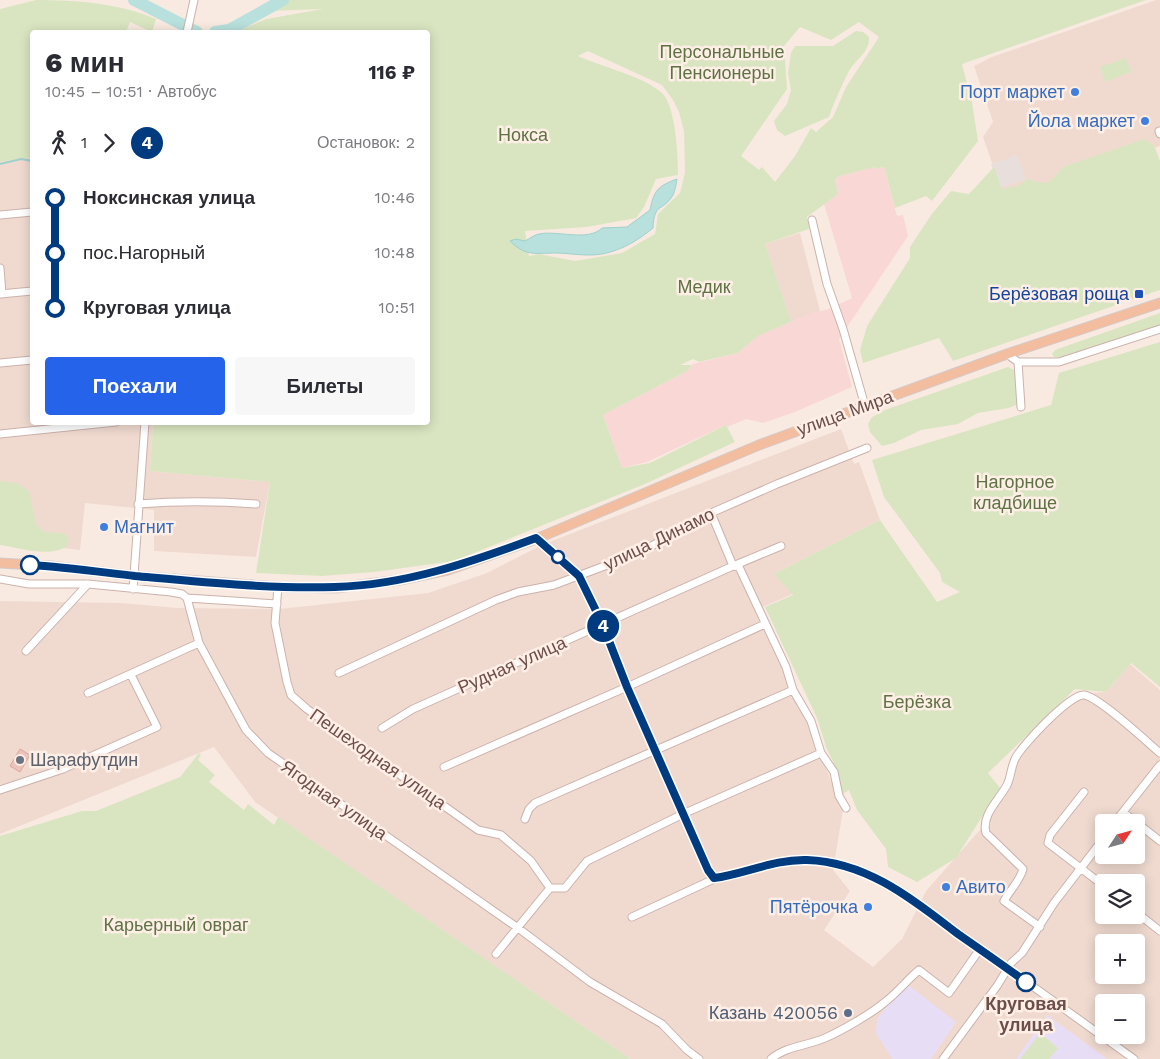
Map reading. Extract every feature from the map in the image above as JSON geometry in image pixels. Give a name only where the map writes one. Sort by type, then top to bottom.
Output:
[{"type":"main road","name":"улица Мира","points":[[0,563],[278,587],[336,588],[400,580],[448,570],[536,538],[759,445],[1007,354],[1160,303]]},
{"type":"street","points":[[187,30],[194,0]]},
{"type":"street","points":[[0,215],[30,212]]},
{"type":"street","points":[[812,220],[826,284],[843,329],[864,406]]},
{"type":"street","points":[[0,268],[1,294],[30,291]]},
{"type":"street","points":[[1007,354],[1018,362],[1059,362],[1160,329]]},
{"type":"street","points":[[0,363],[30,360]]},
{"type":"street","points":[[1018,362],[1021,407]]},
{"type":"street","points":[[0,434],[87,425]]},
{"type":"street","points":[[133,589],[145,425]]},
{"type":"street","name":"улица Динамо","points":[[339,673],[496,600],[518,592],[554,586],[639,553],[711,513],[867,448]]},
{"type":"street","points":[[138,504],[172,501],[217,501],[256,504]]},
{"type":"street","points":[[711,513],[733,566],[739,567],[762,612],[786,667],[793,690],[811,721],[821,752],[834,772],[839,796],[846,808]]},
{"type":"street","points":[[536,538],[579,576],[602,623],[654,750],[708,870],[714,878]]},
{"type":"street","name":"Рудная улица","points":[[382,728],[413,709],[602,623],[781,546]]},
{"type":"street","points":[[0,579],[29,584],[88,584],[171,592],[182,594],[188,598],[277,604]]},
{"type":"street","points":[[26,651],[88,584]]},
{"type":"street","name":"Пешеходная улица","points":[[278,587],[275,622],[291,695],[307,709],[478,830],[501,836],[531,861],[550,888]]},
{"type":"street","name":"Ягодная улица","points":[[188,598],[198,644],[246,730],[268,753],[518,928],[590,982],[662,1024],[687,1050],[699,1059]]},
{"type":"street","points":[[444,767],[766,624]]},
{"type":"street","points":[[88,693],[198,644]]},
{"type":"street","points":[[0,790],[63,769],[157,727],[131,674]]},
{"type":"street","points":[[524,819],[529,809],[535,803],[793,690]]},
{"type":"street","points":[[1040,927],[1004,901],[1011,888],[1021,877],[1023,869],[986,833],[984,826],[988,814],[1008,783],[1015,758],[1063,707],[1076,696],[1084,695],[1113,712],[1160,753]]},
{"type":"street","points":[[496,954],[550,888],[565,888],[586,861],[683,814],[821,752]]},
{"type":"street","points":[[1160,765],[1122,812],[1160,841]]},
{"type":"street","points":[[1084,792],[1050,835],[1048,843],[1095,879]]},
{"type":"street","points":[[945,1058],[1011,963],[1022,953],[1054,902],[1095,851]]},
{"type":"street","points":[[632,917],[714,878],[770,864],[806,860],[853,868],[883,881],[914,901],[1134,1059]]},
{"type":"street","points":[[1145,919],[1160,931]]},
{"type":"street","points":[[771,1059],[782,1052],[807,1042],[824,1038],[870,1013],[886,1002],[919,970],[949,993],[980,949]]},
{"type":"shaded area","points":[[1160,0],[1160,146],[1005,200],[983,137],[993,122],[974,66],[992,57]]},
{"type":"shaded area","points":[[1017,155],[1026,179],[1000,188],[991,164]]},
{"type":"shaded area","points":[[30,157],[30,425],[153,425],[150,471],[270,482],[256,557],[154,551],[154,510],[85,503],[80,550],[0,541],[0,162]]},
{"type":"shaded area","points":[[874,167],[876,169],[884,167],[897,216],[903,215],[908,236],[839,339],[852,387],[795,412],[763,423],[746,419],[727,427],[726,425],[647,462],[622,468],[603,415],[689,370],[693,364],[738,353],[758,336],[813,313],[829,309],[852,298],[824,204],[838,194],[835,179],[837,177]]},
{"type":"shaded area","points":[[800,233],[820,311],[791,322],[765,244]]},
{"type":"shaded area","points":[[841,429],[854,464],[859,462],[880,520],[774,574],[793,594],[760,608],[843,810],[833,870],[850,891],[824,930],[873,967],[902,939],[926,891],[985,824],[1015,777],[1012,758],[1076,694],[1106,692],[1130,664],[1160,690],[1160,1059],[631,1059],[255,802],[214,747],[0,834],[0,601],[121,603],[178,608],[279,609],[428,593],[487,573],[544,544]]},
{"type":"shaded area","points":[[908,985],[956,1022],[931,1059],[892,1059],[876,1033],[877,1019],[893,999]]},
{"type":"shaded area","points":[[1047,1015],[1088,1045],[1107,1059],[1016,1059]]},
{"type":"green space","points":[[36,0],[67,1],[127,9],[156,19],[153,30],[148,30],[130,22],[127,30],[30,30],[30,157],[0,162],[0,9]]},
{"type":"green space","points":[[275,0],[1146,0],[962,64],[972,102],[978,141],[932,201],[926,196],[895,208],[884,167],[875,169],[874,167],[837,177],[835,179],[838,194],[807,217],[809,229],[765,244],[791,322],[758,336],[738,353],[699,362],[693,359],[680,365],[692,365],[689,370],[603,415],[622,468],[650,463],[726,425],[735,442],[645,484],[454,561],[374,572],[322,576],[256,573],[270,482],[150,471],[153,425],[430,425],[430,30],[240,30],[266,19],[323,9],[270,11]],"holes":[[[859,22],[879,37],[846,87],[833,117],[816,132],[811,128],[795,156],[775,182],[762,167],[759,170],[741,156],[787,89],[784,46],[800,27],[831,40]],[[588,51],[662,85],[679,112],[684,131],[685,172],[680,193],[658,214],[655,234],[622,253],[575,261],[539,254],[529,256],[525,231],[587,227],[636,218],[644,207],[656,179],[678,175],[677,145],[673,120],[667,100],[662,93],[633,77],[578,56]]]},
{"type":"green space","points":[[856,31],[863,32],[869,37],[869,43],[848,73],[829,117],[785,136],[777,130],[774,121],[787,104],[791,90],[788,73],[791,53],[795,46],[833,46]]},
{"type":"green space","points":[[1126,58],[1131,72],[1105,82],[1100,67]]},
{"type":"green space","points":[[1144,139],[1154,145],[1160,161],[1160,290],[953,361],[939,338],[863,363],[860,350],[867,326],[910,258],[910,247],[931,215],[951,191],[969,194],[994,167],[1002,190],[1008,187],[1017,187],[1027,179],[1041,183],[1047,182],[1066,166]]},
{"type":"green space","points":[[1160,313],[1160,325],[1059,358],[1054,357],[1052,354],[1055,350]]},
{"type":"green space","points":[[1160,342],[1160,687],[1131,663],[1106,692],[1075,689],[988,773],[1000,788],[956,858],[917,882],[888,867],[886,849],[857,810],[849,790],[843,794],[836,768],[826,747],[817,718],[765,607],[793,595],[774,574],[880,520],[937,602],[960,592],[942,582],[940,573],[884,497],[872,460],[1051,405],[1059,373]]},
{"type":"green space","points":[[1008,367],[1020,373],[1023,389],[1021,403],[1009,408],[978,413],[958,424],[921,430],[894,443],[882,446],[870,432],[868,424],[872,417],[885,410]]},
{"type":"green space","points":[[0,481],[17,483],[29,491],[36,524],[44,532],[65,533],[69,539],[67,546],[60,550],[44,552],[0,545]]},
{"type":"green space","name":"Карьерный овраг","points":[[199,753],[201,755],[198,760],[215,775],[209,782],[244,810],[248,804],[274,825],[278,817],[631,1059],[0,1059],[0,836],[82,811],[96,811],[180,777]]},
{"type":"green space","points":[[1040,1033],[1058,1048],[1049,1059],[1020,1059]]},
{"type":"water","points":[[677,179],[673,195],[655,214],[653,228],[623,248],[596,255],[532,253],[521,250],[510,241],[516,239],[525,241],[533,236],[546,233],[581,235],[596,232],[602,228],[627,227],[650,210],[655,193],[661,187]]},
{"type":"building","name":"Шарафутдин","points":[[20,749],[30,755],[20,772],[10,766]]},
{"type":"waterway","name":"Нокса","points":[[134,0],[193,30]]},
{"type":"waterway","name":"Нокса","points":[[229,30],[283,0]]},
{"type":"waterway","points":[[0,164],[21,159],[30,161]]},
{"type":"bus line","name":"4","points":[[30,565],[135,576],[278,587],[336,588],[400,580],[448,570],[536,538],[579,576],[602,623],[654,750],[708,870],[714,878],[770,864],[806,860],[853,868],[883,881],[914,901],[1026,982]]},
{"type":"place","name":"Порт маркет","points":[[1075,92]]},
{"type":"place","name":"Йола маркет","points":[[1145,121]]},
{"type":"place","name":"Берёзовая роща","points":[[1139,294]]},
{"type":"place","name":"Магнит","points":[[104,527]]},
{"type":"place","name":"Шарафутдин","points":[[20,760]]},
{"type":"place","name":"Авито","points":[[946,887]]},
{"type":"place","name":"Пятёрочка","points":[[868,907]]},
{"type":"place","name":"Круговая улица","points":[[1026,982]]},
{"type":"place","name":"Казань 420056","points":[[848,1013]]},
{"type":"park label","name":"Персональные Пенсионеры","points":[[722,62]]},
{"type":"park label","name":"Медик","points":[[704,287]]},
{"type":"park label","name":"Нагорное кладбище","points":[[1015,492]]},
{"type":"park label","name":"Берёзка","points":[[917,702]]}]
